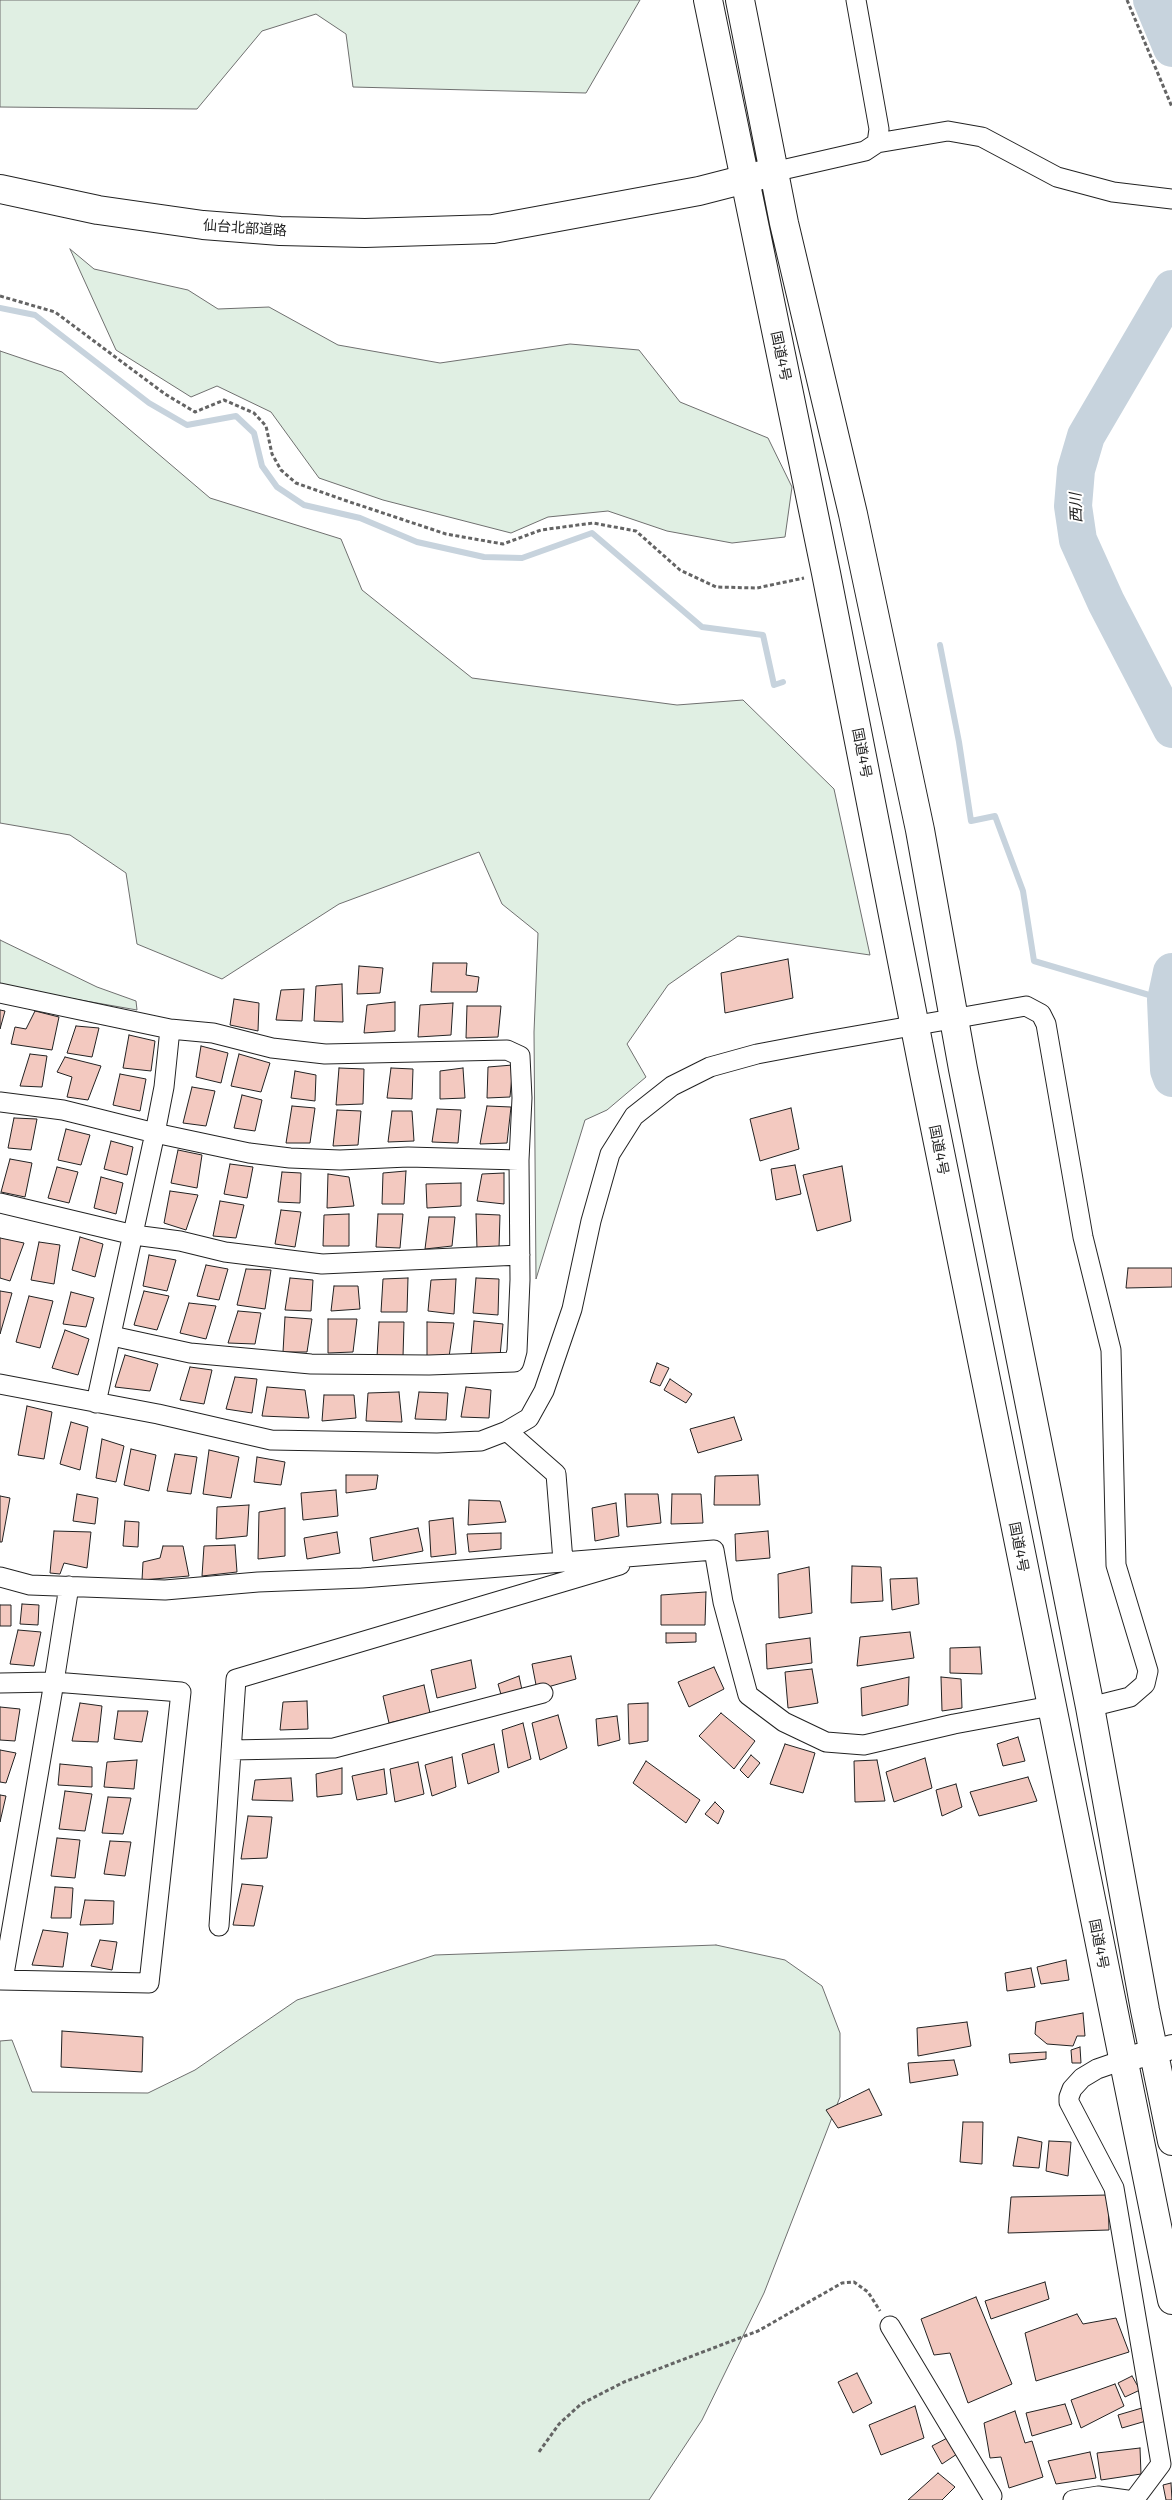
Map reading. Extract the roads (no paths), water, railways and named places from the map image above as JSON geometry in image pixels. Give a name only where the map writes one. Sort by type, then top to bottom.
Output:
[{"type":"highway","name":"国道4号","points":[[708,0],[826,573],[1051,1706],[1172,2300]]},
{"type":"highway","points":[[740,0],[774,172],[853,514],[920,830],[1023,1378],[1162,2050],[1172,2141]]},
{"type":"highway","name":"仙台北部道路","points":[[0,189],[98,210],[203,225],[260,230],[365,233],[493,228],[699,191],[774,172]]},
{"type":"street","points":[[856,0],[879,129],[877,143]]},
{"type":"street","points":[[774,172],[865,151],[877,143],[948,131],[982,137],[1057,177],[1112,192],[1172,199]]},
{"type":"street","points":[[0,993],[170,1029],[213,1033],[272,1048],[325,1054],[508,1050],[520,1056],[522,1098],[519,1160],[520,1255],[517,1351],[514,1362],[429,1365],[311,1364],[190,1353],[112,1336]]},
{"type":"street","points":[[0,1384],[158,1414],[271,1440],[437,1443],[481,1441],[507,1431],[529,1418],[544,1390],[572,1309],[591,1221],[610,1154],[634,1116],[672,1086],[710,1068],[757,1054],[915,1024],[1026,1006],[1041,1014],[1046,1024],[1083,1237],[1111,1350],[1116,1565],[1148,1671],[1145,1684],[1130,1697],[1090,1707]]},
{"type":"street","points":[[96,1403],[155,1133],[164,1087],[170,1029]]},
{"type":"street","points":[[0,1102],[62,1110],[155,1133],[249,1153],[290,1158],[340,1160],[408,1157],[519,1160]]},
{"type":"street","points":[[0,1203],[134,1234],[180,1241],[225,1252],[322,1264],[520,1255]]},
{"type":"street","points":[[507,1431],[556,1474],[563,1561]]},
{"type":"street","points":[[0,1577],[30,1585],[164,1590],[258,1582],[362,1578],[714,1550],[723,1602],[748,1695],[784,1722],[826,1742],[864,1745],[1051,1706]]},
{"type":"street","points":[[219,1926],[236,1679],[652,1555]]},
{"type":"street","points":[[0,1683],[54,1682],[181,1692],[149,1983],[2,1980],[54,1682],[69,1586]]},
{"type":"street","points":[[231,1750],[334,1748],[543,1693]]},
{"type":"street","points":[[1134,2500],[1167,2462],[1114,2188],[1069,2102],[1072,2089],[1082,2078],[1096,2069],[1162,2050]]},
{"type":"street","points":[[890,2326],[995,2499]]},
{"type":"street","points":[[1073,2500],[1098,2496],[1127,2500]]},
{"type":"waterway","name":"西川","points":[[1152,0],[1172,48]]},
{"type":"waterway","name":"西川","points":[[1172,289],[1086,436],[1076,470],[1073,506],[1078,540],[1106,602],[1172,729]]},
{"type":"waterway","points":[[0,308],[35,315],[149,403],[187,425],[236,416],[254,433],[262,466],[277,487],[304,505],[360,518],[417,542],[484,557],[522,558],[592,533],[702,627],[763,635],[774,685],[783,682]]},
{"type":"waterway","points":[[940,645],[959,742],[971,821],[995,816],[1023,891],[1034,961],[1166,1000]]},
{"type":"waterway","name":"西川","points":[[1172,972],[1166,1000],[1169,1070],[1172,1078]]}]
